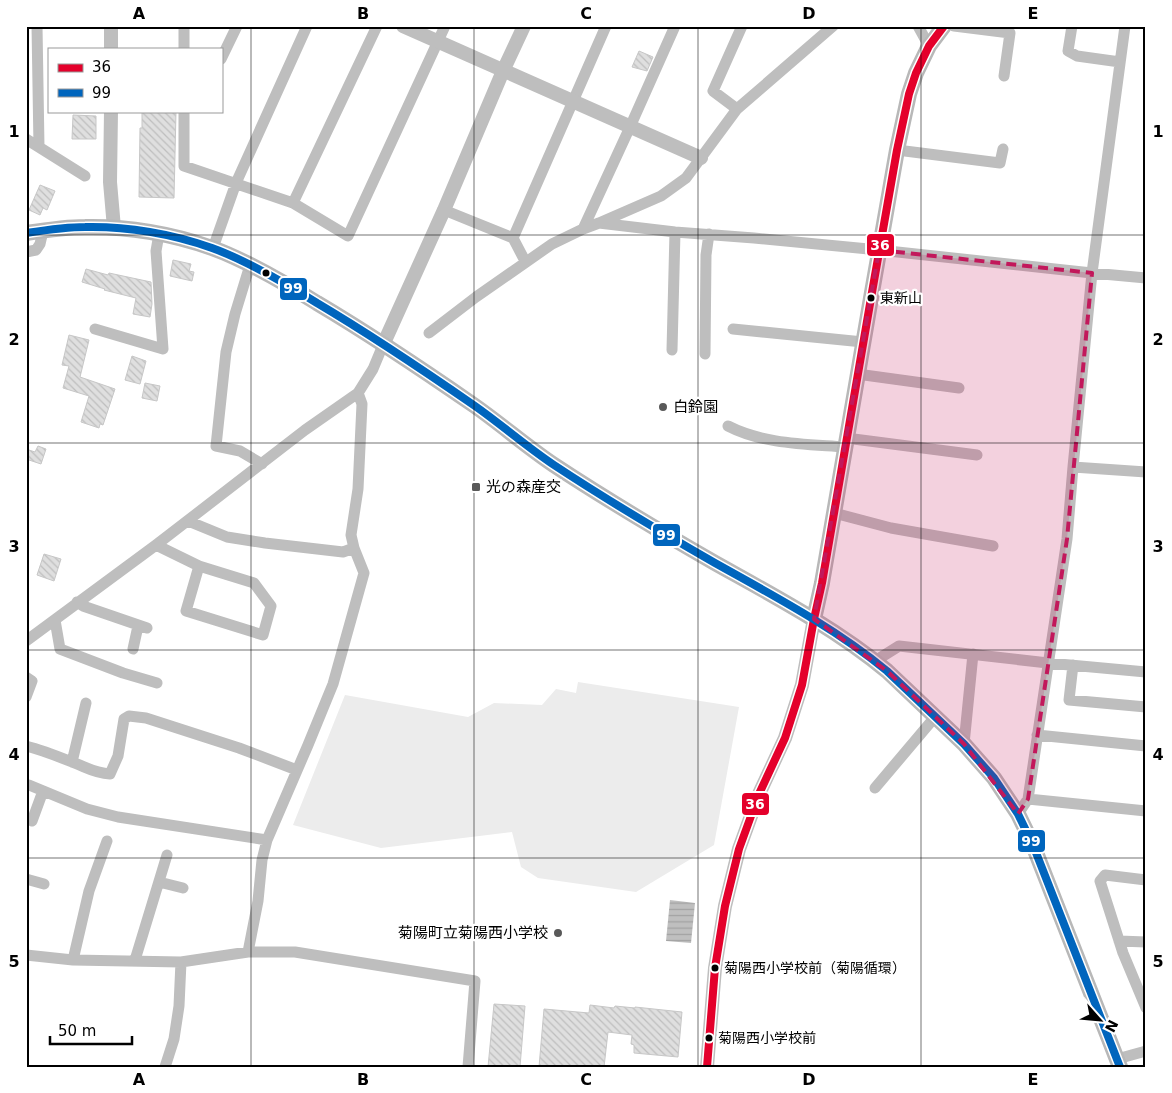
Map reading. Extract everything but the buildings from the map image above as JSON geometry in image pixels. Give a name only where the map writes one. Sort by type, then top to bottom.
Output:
[{"type":"main road","points":[[814,620],[897,150],[909,94],[916,73],[929,46],[944,26]]},
{"type":"main road","points":[[26,233],[84,227],[114,228],[159,234],[213,248],[250,265],[291,286],[350,323],[476,407],[554,465],[686,546],[814,620],[875,661],[964,744],[994,778],[1018,814],[1033,845],[1118,1063]]},
{"type":"street","points":[[111,26],[111,48]]},
{"type":"street","points":[[184,26],[184,48]]},
{"type":"street","points":[[222,57],[237,26]]},
{"type":"street","points":[[213,248],[236,183],[307,26]]},
{"type":"street","points":[[293,204],[377,26]]},
{"type":"street","points":[[403,26],[701,158]]},
{"type":"street","points":[[184,112],[184,166],[293,204],[348,236],[445,26]]},
{"type":"street","points":[[26,641],[156,545],[305,430],[358,393],[373,369],[524,26]]},
{"type":"street","points":[[513,238],[606,26]]},
{"type":"street","points":[[583,229],[674,26]]},
{"type":"street","points":[[737,109],[713,91],[742,26]]},
{"type":"street","points":[[429,333],[476,297],[552,244],[661,196],[686,178],[737,109],[833,26]]},
{"type":"street","points":[[918,26],[929,46]]},
{"type":"street","points":[[954,26],[1010,33],[1004,76]]},
{"type":"street","points":[[1072,26],[1068,51],[1077,56],[1120,62]]},
{"type":"street","points":[[1018,814],[1028,799],[1067,539],[1072,467],[1092,273],[1125,26]]},
{"type":"street","points":[[34,27],[39,147]]},
{"type":"street","points":[[110,112],[110,182],[114,228]]},
{"type":"street","points":[[26,139],[84,176]]},
{"type":"street","points":[[897,150],[1000,163],[1003,149]]},
{"type":"street","points":[[444,210],[513,238],[525,262]]},
{"type":"street","points":[[599,223],[1146,278]]},
{"type":"street","points":[[26,252],[36,250],[40,244],[43,230]]},
{"type":"street","points":[[672,350],[675,232]]},
{"type":"street","points":[[95,329],[163,349],[156,251],[159,234]]},
{"type":"street","points":[[705,354],[706,255],[709,234]]},
{"type":"street","points":[[250,265],[226,352],[216,446],[240,451],[262,464]]},
{"type":"street","points":[[733,329],[863,342]]},
{"type":"street","points":[[857,374],[959,388]]},
{"type":"street","points":[[248,952],[258,900],[262,860],[267,840],[333,684],[364,573],[351,535],[358,489],[362,404],[358,393]]},
{"type":"street","points":[[728,426],[741,432],[770,440],[845,443],[977,455]]},
{"type":"street","points":[[1072,467],[1146,472]]},
{"type":"street","points":[[834,513],[891,528],[994,546]]},
{"type":"street","points":[[188,520],[227,537],[343,552],[354,548]]},
{"type":"street","points":[[156,545],[199,566],[254,584],[271,606],[263,635],[186,611],[199,566]]},
{"type":"street","points":[[77,602],[83,606],[143,627],[133,649]]},
{"type":"street","points":[[55,620],[60,649],[123,673],[157,683]]},
{"type":"street","points":[[707,1067],[715,968],[725,906],[739,849],[759,794],[785,738],[802,685],[814,620]]},
{"type":"street","points":[[875,661],[899,646],[1146,672]]},
{"type":"street","points":[[964,744],[973,654]]},
{"type":"street","points":[[1073,665],[1069,700],[1146,707]]},
{"type":"street","points":[[26,677],[32,681],[26,697]]},
{"type":"street","points":[[72,762],[86,703]]},
{"type":"street","points":[[26,746],[72,762],[99,774],[110,774],[118,756],[124,719],[129,716],[153,720],[239,748],[297,770]]},
{"type":"street","points":[[875,788],[935,717]]},
{"type":"street","points":[[1037,735],[1146,746]]},
{"type":"street","points":[[29,785],[87,808],[118,816],[267,840]]},
{"type":"street","points":[[32,821],[43,791]]},
{"type":"street","points":[[1028,799],[1146,811]]},
{"type":"street","points":[[73,960],[89,891],[108,841]]},
{"type":"street","points":[[134,960],[167,855]]},
{"type":"street","points":[[1146,880],[1105,875],[1100,881],[1119,941],[1146,1008]]},
{"type":"street","points":[[26,879],[44,884]]},
{"type":"street","points":[[159,882],[183,888]]},
{"type":"street","points":[[1119,941],[1146,942]]},
{"type":"street","points":[[26,955],[73,960],[180,962],[248,952],[295,952],[475,981],[468,1067]]},
{"type":"street","points":[[166,1067],[174,1039],[179,1006],[180,962]]},
{"type":"street","points":[[1118,1063],[1146,1051]]},
{"type":"highlighted area","points":[[879,250],[1092,273],[1067,539],[1028,799],[1018,814],[964,744],[887,671],[814,619]]},
{"type":"shaded area","points":[[578,682],[739,707],[714,845],[636,892],[538,878],[521,867],[512,832],[381,848],[293,825],[345,695],[468,717],[494,703],[542,705],[556,689],[576,693]]},
{"type":"shaded area","points":[[670,900],[695,903],[691,943],[666,941]]},
{"type":"transit line","name":"36","points":[[707,1067],[715,968],[725,906],[739,849],[759,794],[785,738],[802,685],[822,583],[897,150],[909,94],[916,73],[929,46],[944,26]]},
{"type":"transit line","name":"99","points":[[26,233],[78,227],[133,230],[166,235],[197,243],[226,253],[253,266],[305,295],[397,353],[475,406],[544,458],[594,491],[675,540],[804,613],[867,655],[887,671],[964,744],[994,778],[1018,814],[1033,845],[1120,1067]]},
{"type":"place","name":"東新山","points":[[871,298]]},
{"type":"place","name":"白鈴園","points":[[663,407]]},
{"type":"place","name":"光の森産交","points":[[476,487]]},
{"type":"place","name":"菊陽町立菊陽西小学校","points":[[558,933]]},
{"type":"place","name":"菊陽西小学校前（菊陽循環）","points":[[715,968]]},
{"type":"place","name":"菊陽西小学校前","points":[[709,1038]]}]
